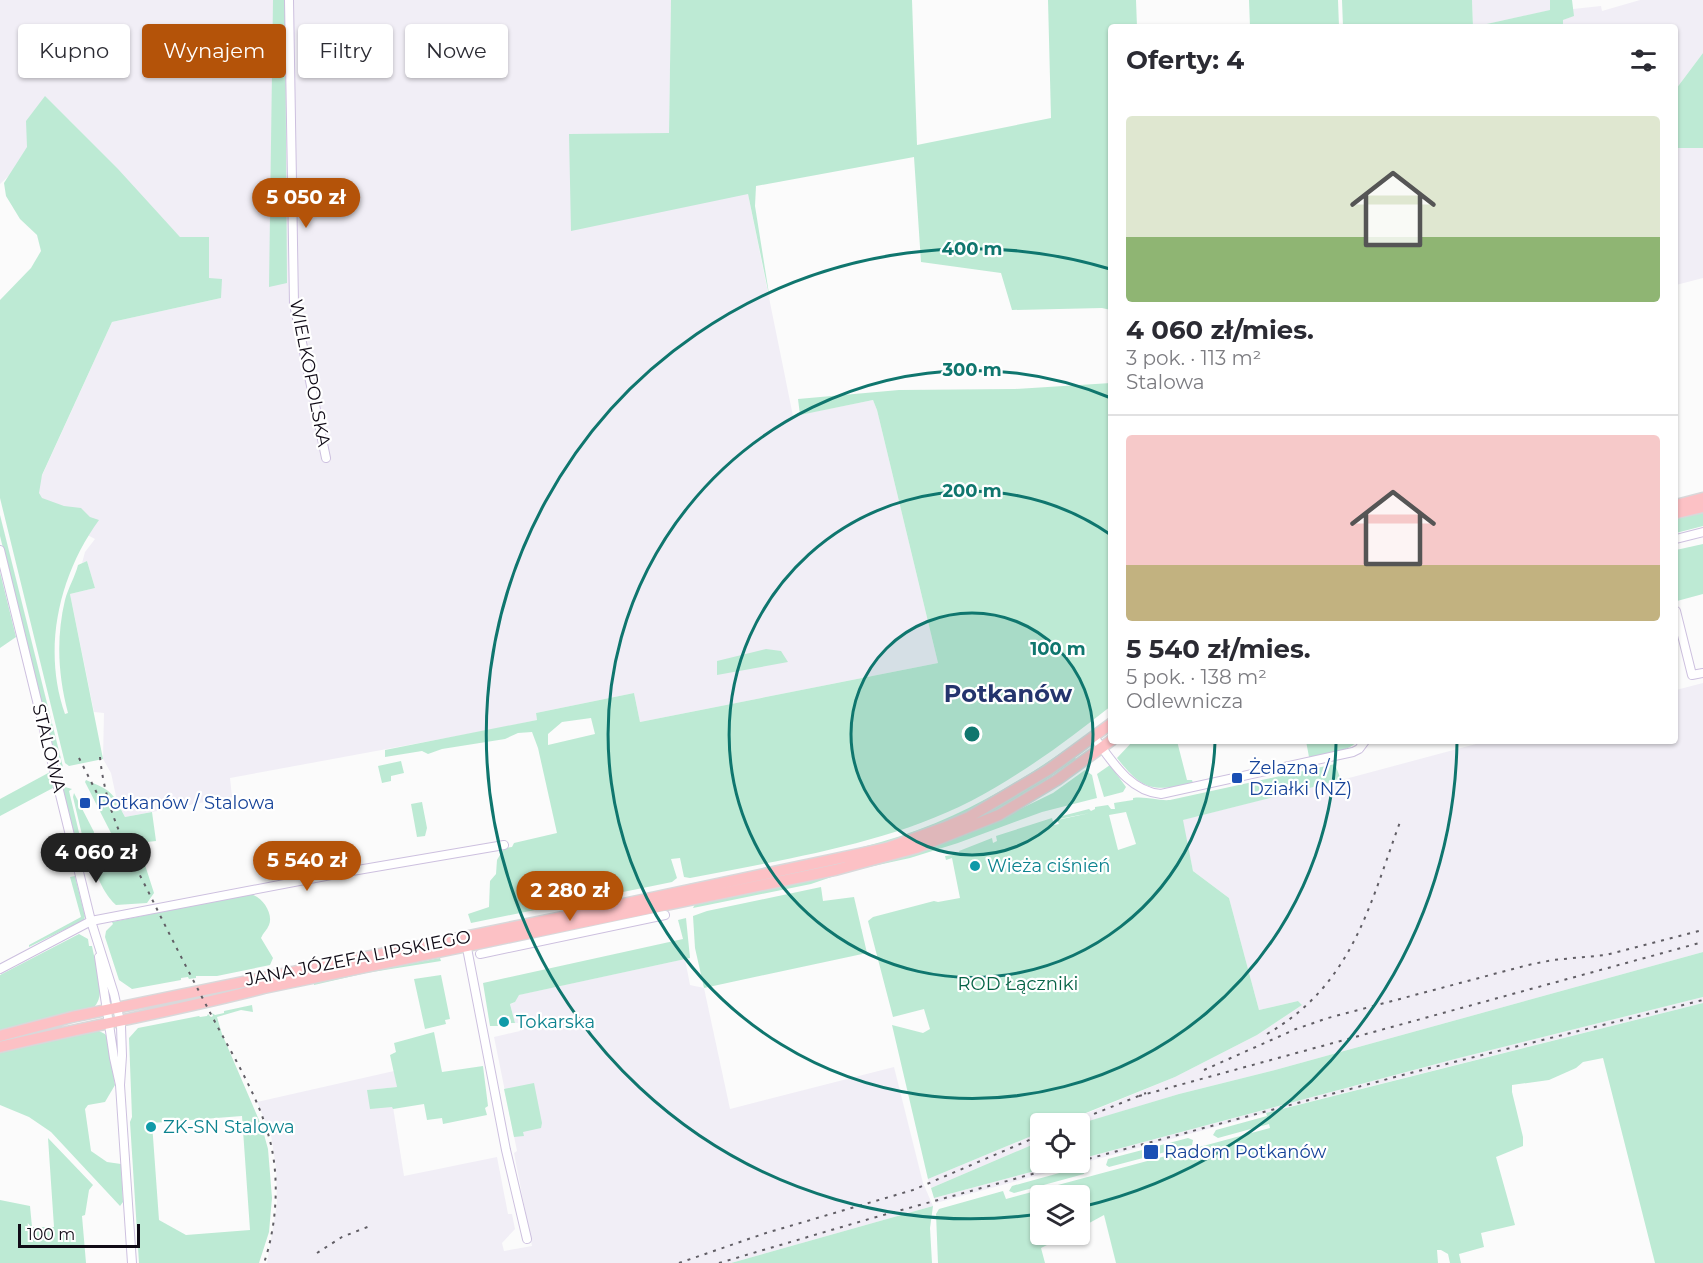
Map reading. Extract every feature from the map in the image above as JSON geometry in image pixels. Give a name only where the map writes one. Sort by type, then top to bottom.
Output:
[{"type":"main road","points":[[1678,504],[1703,498]]},
{"type":"main road","points":[[1678,513],[1703,507]]},
{"type":"main road","name":"JANA JÓZEFA LIPSKIEGO","points":[[0,1047],[463,940],[894,846],[969,817],[1040,776],[1108,726]]},
{"type":"main road","name":"JANA JÓZEFA LIPSKIEGO","points":[[0,1036],[112,1008],[835,870],[903,852],[1012,808],[1057,780],[1108,743]]},
{"type":"street","name":"WIELKOPOLSKA","points":[[289,0],[294,304],[326,458]]},
{"type":"street","points":[[1678,538],[1703,532]]},
{"type":"street","name":"STALOWA","points":[[0,550],[112,1008],[120,1085],[132,1263]]},
{"type":"street","points":[[1678,619],[1692,675],[1703,673]]},
{"type":"street","points":[[1094,737],[1131,783],[1161,794],[1353,752],[1363,744]]},
{"type":"street","points":[[0,969],[91,921],[352,871],[504,845]]},
{"type":"street","points":[[88,909],[96,915],[107,918]]},
{"type":"street","points":[[480,954],[665,915]]},
{"type":"street","points":[[97,941],[100,925],[107,918]]},
{"type":"street","points":[[463,940],[506,1150],[527,1239]]},
{"type":"shaded area","points":[[0,0],[671,0],[669,133],[748,194],[793,416],[873,400],[938,663],[640,722],[634,693],[536,713],[537,720],[495,729],[230,778],[232,797],[125,817],[117,801],[111,773],[103,759],[104,713],[94,712],[70,594],[95,588],[87,561],[82,563],[85,552],[95,539],[29,504],[112,322],[221,298],[220,279],[209,279],[180,237],[69,120],[0,184]]},
{"type":"shaded area","points":[[1472,0],[1550,0],[1551,10],[1487,24],[1473,24]]},
{"type":"shaded area","points":[[1640,0],[1703,0],[1703,53],[1678,86],[1678,24],[1563,24],[1563,20],[1573,16],[1573,9],[1601,6],[1602,11]]},
{"type":"shaded area","points":[[1678,148],[1703,148],[1703,278],[1678,284]]},
{"type":"shaded area","points":[[1703,683],[1703,952],[1275,1070],[1179,1094],[1090,1121],[1090,1113],[1088,1113],[1175,1077],[1257,1035],[1302,1005],[1298,1001],[1259,1010],[1229,898],[1193,871],[1182,820],[1476,744],[1678,744],[1678,689]]},
{"type":"shaded area","points":[[685,959],[690,985],[704,988],[730,1109],[894,1067],[923,1183],[933,1206],[731,1263],[267,1263],[277,1204],[276,1168],[271,1135],[257,1102],[394,1071],[397,1087],[367,1090],[393,1107],[404,1176],[497,1157],[508,1214],[512,1214],[515,1229],[502,1243],[504,1251],[532,1246],[514,1153],[517,1151],[494,1037],[520,1031],[518,1023],[515,1023],[510,1004],[514,1003],[518,995]]},
{"type":"shaded area","points":[[1703,997],[1703,1003],[1292,1106],[1090,1161],[1090,1156],[1455,1059]]},
{"type":"shaded area","points":[[1030,1137],[1030,1146],[931,1188],[928,1179]]},
{"type":"shaded area","points":[[1030,1172],[1046,1173],[936,1203],[934,1198]]},
{"type":"green space","points":[[273,0],[285,0],[285,24],[273,24]]},
{"type":"green space","points":[[671,0],[912,0],[917,145],[1051,118],[1048,0],[1136,0],[1137,24],[1108,24],[1108,309],[1012,310],[1001,273],[921,262],[914,157],[756,186],[755,206],[770,300],[748,194],[571,231],[569,134],[669,133]]},
{"type":"green space","points":[[1249,0],[1338,0],[1339,24],[1250,24]]},
{"type":"green space","points":[[1342,0],[1472,0],[1473,24],[1343,24]]},
{"type":"green space","points":[[1550,0],[1572,0],[1574,16],[1563,20],[1563,24],[1487,24],[1550,10]]},
{"type":"green space","points":[[1703,53],[1703,148],[1678,148],[1678,86]]},
{"type":"green space","points":[[272,78],[286,78],[287,283],[269,287]]},
{"type":"green space","points":[[45,96],[118,169],[180,237],[209,237],[209,278],[222,279],[221,298],[112,322],[42,475],[39,493],[42,498],[64,506],[81,508],[90,517],[99,520],[85,541],[65,588],[58,613],[55,664],[58,689],[65,714],[68,713],[59,656],[62,614],[78,565],[87,561],[95,588],[70,594],[103,759],[69,766],[65,763],[0,498],[0,300],[31,268],[41,251],[37,235],[20,219],[6,196],[4,183],[27,147],[26,121]]},
{"type":"green space","points":[[1108,383],[1108,708],[1044,756],[990,791],[938,816],[904,829],[834,849],[690,878],[684,877],[680,858],[671,859],[677,878],[672,882],[471,923],[468,914],[489,907],[490,881],[496,874],[497,860],[504,848],[512,847],[514,843],[557,833],[538,748],[532,732],[518,733],[505,739],[442,749],[428,754],[422,751],[385,757],[385,750],[537,720],[536,713],[634,693],[640,722],[938,663],[873,400],[800,415],[798,399],[899,390],[1015,389]],"holes":[[[591,718],[595,734],[548,745],[548,734],[562,722]]]},
{"type":"green space","points":[[1703,511],[1703,526],[1678,532],[1678,517]]},
{"type":"green space","points":[[0,515],[63,767],[55,759],[0,536]]},
{"type":"green space","points":[[1703,544],[1703,594],[1678,601],[1678,550]]},
{"type":"green space","points":[[0,572],[16,637],[0,648]]},
{"type":"green space","points":[[766,649],[781,651],[788,662],[717,675],[717,661]]},
{"type":"green space","points":[[1130,744],[1178,744],[1187,780],[1192,780],[1193,783],[1168,788],[1150,786],[1134,777],[1117,758]]},
{"type":"green space","points":[[1307,744],[1354,744],[1341,751],[1309,757]]},
{"type":"green space","points":[[1068,748],[1070,751],[965,815],[900,841],[689,884],[833,854],[906,834],[979,803]]},
{"type":"green space","points":[[1074,756],[1076,759],[1007,807],[974,821]]},
{"type":"green space","points":[[401,761],[404,773],[391,776],[391,781],[382,783],[378,766]]},
{"type":"green space","name":"ROD Łączniki","points":[[1335,764],[1341,780],[1183,820],[1193,871],[1229,898],[1259,1010],[1298,1001],[1302,1005],[1257,1035],[1175,1077],[1086,1113],[1030,1113],[1030,1137],[928,1179],[892,1025],[923,1033],[930,1029],[924,1009],[893,1017],[868,921],[873,917],[934,901],[960,898],[952,858],[946,860],[945,856],[960,854],[959,851],[992,838],[993,843],[997,841],[996,836],[1052,818],[1054,825],[1059,824],[1057,820],[1090,813],[1059,819],[1058,817],[1089,809],[1091,811],[1095,807],[1108,805],[1111,809],[1115,809],[1114,803],[1133,800],[1133,798],[1170,800]],"holes":[[[1126,812],[1136,844],[1118,850],[1109,815]]]},
{"type":"green space","points":[[1110,765],[1126,787],[1123,792],[1104,797],[1097,774]]},
{"type":"green space","points":[[1085,770],[1092,775],[1097,798],[1042,812],[910,858],[846,872],[811,884],[693,908],[695,904],[868,865],[1008,815],[1053,793]]},
{"type":"green space","points":[[50,772],[53,788],[0,816],[0,799]]},
{"type":"green space","points":[[86,780],[110,793],[125,817],[152,812],[156,841],[138,843],[154,893],[147,903],[116,905],[100,882],[96,861],[107,850],[111,833]]},
{"type":"green space","points":[[65,787],[72,789],[69,791],[82,845],[75,840],[63,791]]},
{"type":"green space","points":[[74,793],[94,832],[93,840],[87,846],[83,839]]},
{"type":"green space","points":[[422,802],[427,828],[425,836],[417,837],[411,804]]},
{"type":"green space","points":[[75,876],[84,920],[29,947],[81,917],[70,877]]},
{"type":"green space","points":[[821,887],[823,901],[854,897],[867,953],[704,988],[695,948],[693,916]]},
{"type":"green space","points":[[249,894],[262,901],[270,915],[269,925],[261,938],[273,958],[270,965],[217,976],[181,978],[181,980],[132,989],[119,980],[105,937],[112,922]]},
{"type":"green space","points":[[686,918],[690,958],[519,995],[515,1002],[510,1004],[515,1023],[511,1023],[509,1016],[497,1019],[498,1026],[490,1026],[483,983],[683,939],[678,920]]},
{"type":"green space","points":[[79,934],[88,939],[89,946],[92,946],[98,970],[100,995],[93,1008],[0,1033],[0,975]]},
{"type":"green space","points":[[1703,952],[1703,997],[1455,1059],[1090,1156],[1090,1121],[1179,1094],[1275,1070]]},
{"type":"green space","points":[[440,958],[441,961],[366,973],[314,985],[314,982]]},
{"type":"green space","points":[[441,975],[450,1019],[445,1020],[446,1024],[425,1029],[414,979]]},
{"type":"green space","points":[[1703,1003],[1703,1263],[1655,1263],[1603,1058],[1583,1062],[1576,1068],[1549,1080],[1512,1085],[1523,1146],[1496,1157],[1515,1225],[1481,1233],[1484,1247],[1459,1254],[1461,1263],[1450,1263],[1448,1254],[1437,1250],[1438,1263],[1116,1263],[1104,1215],[1090,1223],[1090,1185],[1058,1185],[1270,1128],[1269,1124],[1218,1138],[1213,1135],[1216,1130],[1267,1116],[1266,1113]]},
{"type":"green space","points":[[252,1005],[253,1012],[241,1010],[217,1017],[222,1034],[262,1127],[268,1149],[272,1198],[269,1232],[259,1263],[139,1263],[130,1122],[132,1117],[129,1038],[138,1028],[208,1014],[211,1017],[212,1013],[215,1015],[224,1013],[224,1011]],"holes":[[[242,1116],[250,1230],[186,1235],[159,1220],[152,1123]]]},
{"type":"green space","points":[[95,1029],[105,1034],[108,1039],[115,1085],[105,1102],[88,1105],[85,1109],[91,1151],[107,1162],[121,1164],[123,1202],[120,1206],[51,1132],[29,1117],[0,1105],[0,1050]]},
{"type":"green space","points":[[434,1032],[442,1072],[483,1066],[487,1115],[443,1124],[442,1118],[427,1120],[424,1104],[393,1109],[392,1107],[370,1109],[367,1090],[397,1087],[390,1055],[396,1052],[394,1043]]},
{"type":"green space","points":[[534,1083],[541,1128],[523,1132],[524,1136],[514,1137],[504,1089]]},
{"type":"green space","points":[[48,1138],[93,1185],[89,1190],[85,1215],[82,1216],[86,1263],[0,1263],[0,1200],[30,1206],[32,1227],[54,1227]]},
{"type":"green space","points":[[1188,1138],[1193,1140],[1192,1145],[1109,1167],[1106,1165],[1108,1159]]},
{"type":"green space","points":[[1030,1146],[1030,1172],[934,1198],[931,1188]]},
{"type":"green space","points":[[1059,1173],[1084,1173],[1043,1185],[1030,1185],[1030,1189],[1014,1193],[1009,1191],[1012,1186]]},
{"type":"green space","points":[[1003,1191],[1006,1199],[1030,1193],[1030,1245],[1047,1245],[1041,1248],[1045,1263],[938,1263],[936,1214],[939,1209]]},
{"type":"green space","points":[[933,1206],[930,1228],[932,1263],[731,1263]]},
{"type":"railway","points":[[100,757],[106,793],[123,841],[245,1078],[259,1107],[269,1137],[275,1168],[276,1200],[272,1233],[264,1263]]},
{"type":"railway","points":[[79,758],[104,807]]},
{"type":"railway","points":[[1267,1034],[1296,1014],[1319,992],[1338,968],[1367,914],[1400,822]]},
{"type":"railway","points":[[1204,1070],[1296,1029],[1328,1018],[1528,965],[1606,955],[1703,930]]},
{"type":"railway","points":[[1139,1096],[1703,942]]},
{"type":"railway","points":[[1090,1158],[1414,1072],[1703,1000]]},
{"type":"railway","points":[[1090,1116],[1146,1093]]},
{"type":"railway","points":[[679,1263],[766,1233],[913,1190],[1030,1140]]},
{"type":"railway","points":[[719,1263],[1036,1173]]},
{"type":"railway","points":[[317,1253],[342,1237],[370,1226]]},
{"type":"place","name":"Żelazna / Działki (NŻ)","points":[[1237,778]]},
{"type":"place","name":"Potkanów / Stalowa","points":[[85,803]]},
{"type":"place","name":"Wieża ciśnień","points":[[975,866]]},
{"type":"place","name":"Tokarska","points":[[504,1022]]},
{"type":"place","name":"ZK-SN Stalowa","points":[[151,1127]]},
{"type":"place","name":"Radom Potkanów","points":[[1151,1152]]},
{"type":"district","name":"Potkanów","points":[[1008,693]]}]
